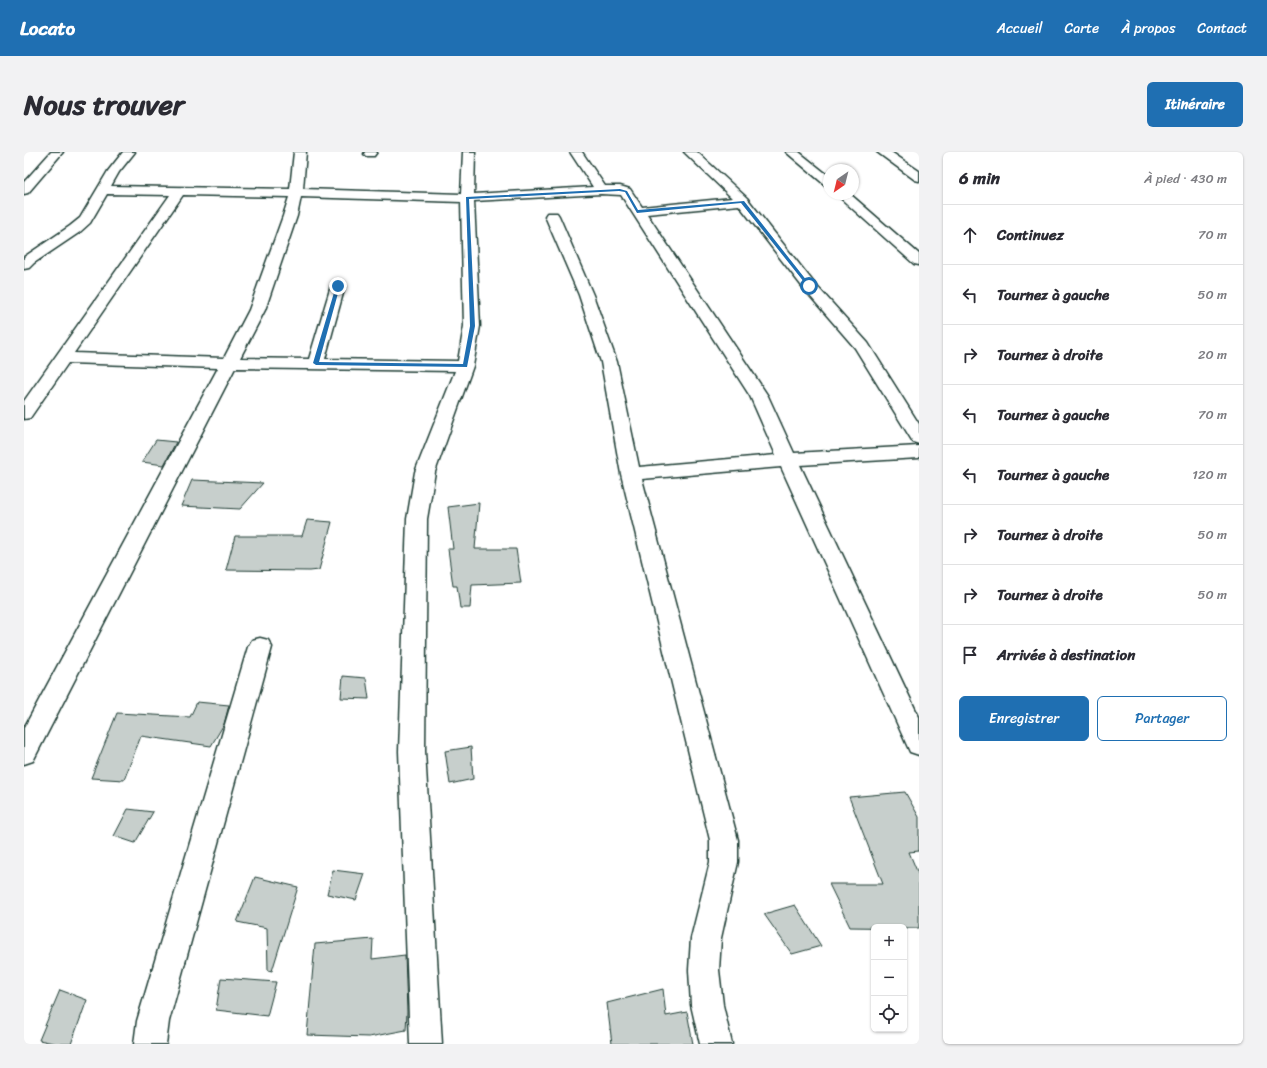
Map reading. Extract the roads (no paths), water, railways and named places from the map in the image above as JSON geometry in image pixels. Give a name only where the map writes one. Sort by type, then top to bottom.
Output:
[{"type":"street","points":[[24,190],[57,152]]},
{"type":"street","points":[[24,265],[29,260],[76,229],[85,220],[114,171],[129,152]]},
{"type":"street","points":[[24,753],[257,310],[290,216],[296,193],[300,152]]},
{"type":"street","points":[[426,1044],[412,751],[417,519],[425,472],[465,366],[472,326],[467,198],[469,152]]},
{"type":"street","points":[[576,152],[601,190]]},
{"type":"street","points":[[690,152],[742,201],[809,286],[862,346],[919,438]]},
{"type":"street","points":[[792,152],[823,177]]},
{"type":"street","points":[[883,152],[919,177]]},
{"type":"street","points":[[103,190],[296,193],[467,198],[601,190],[620,190],[626,192],[759,396],[787,460],[919,744]]},
{"type":"street","points":[[24,414],[178,192]]},
{"type":"street","points":[[849,200],[919,261]]},
{"type":"street","points":[[637,211],[742,201]]},
{"type":"street","points":[[552,216],[586,294],[609,362],[631,474],[724,840],[724,862],[706,938],[704,970],[707,1004],[716,1044]]},
{"type":"street","points":[[316,363],[338,286]]},
{"type":"street","points":[[62,358],[230,363],[465,366]]},
{"type":"street","points":[[631,474],[787,460],[919,452]]},
{"type":"street","points":[[150,1044],[153,1021],[260,648]]}]
